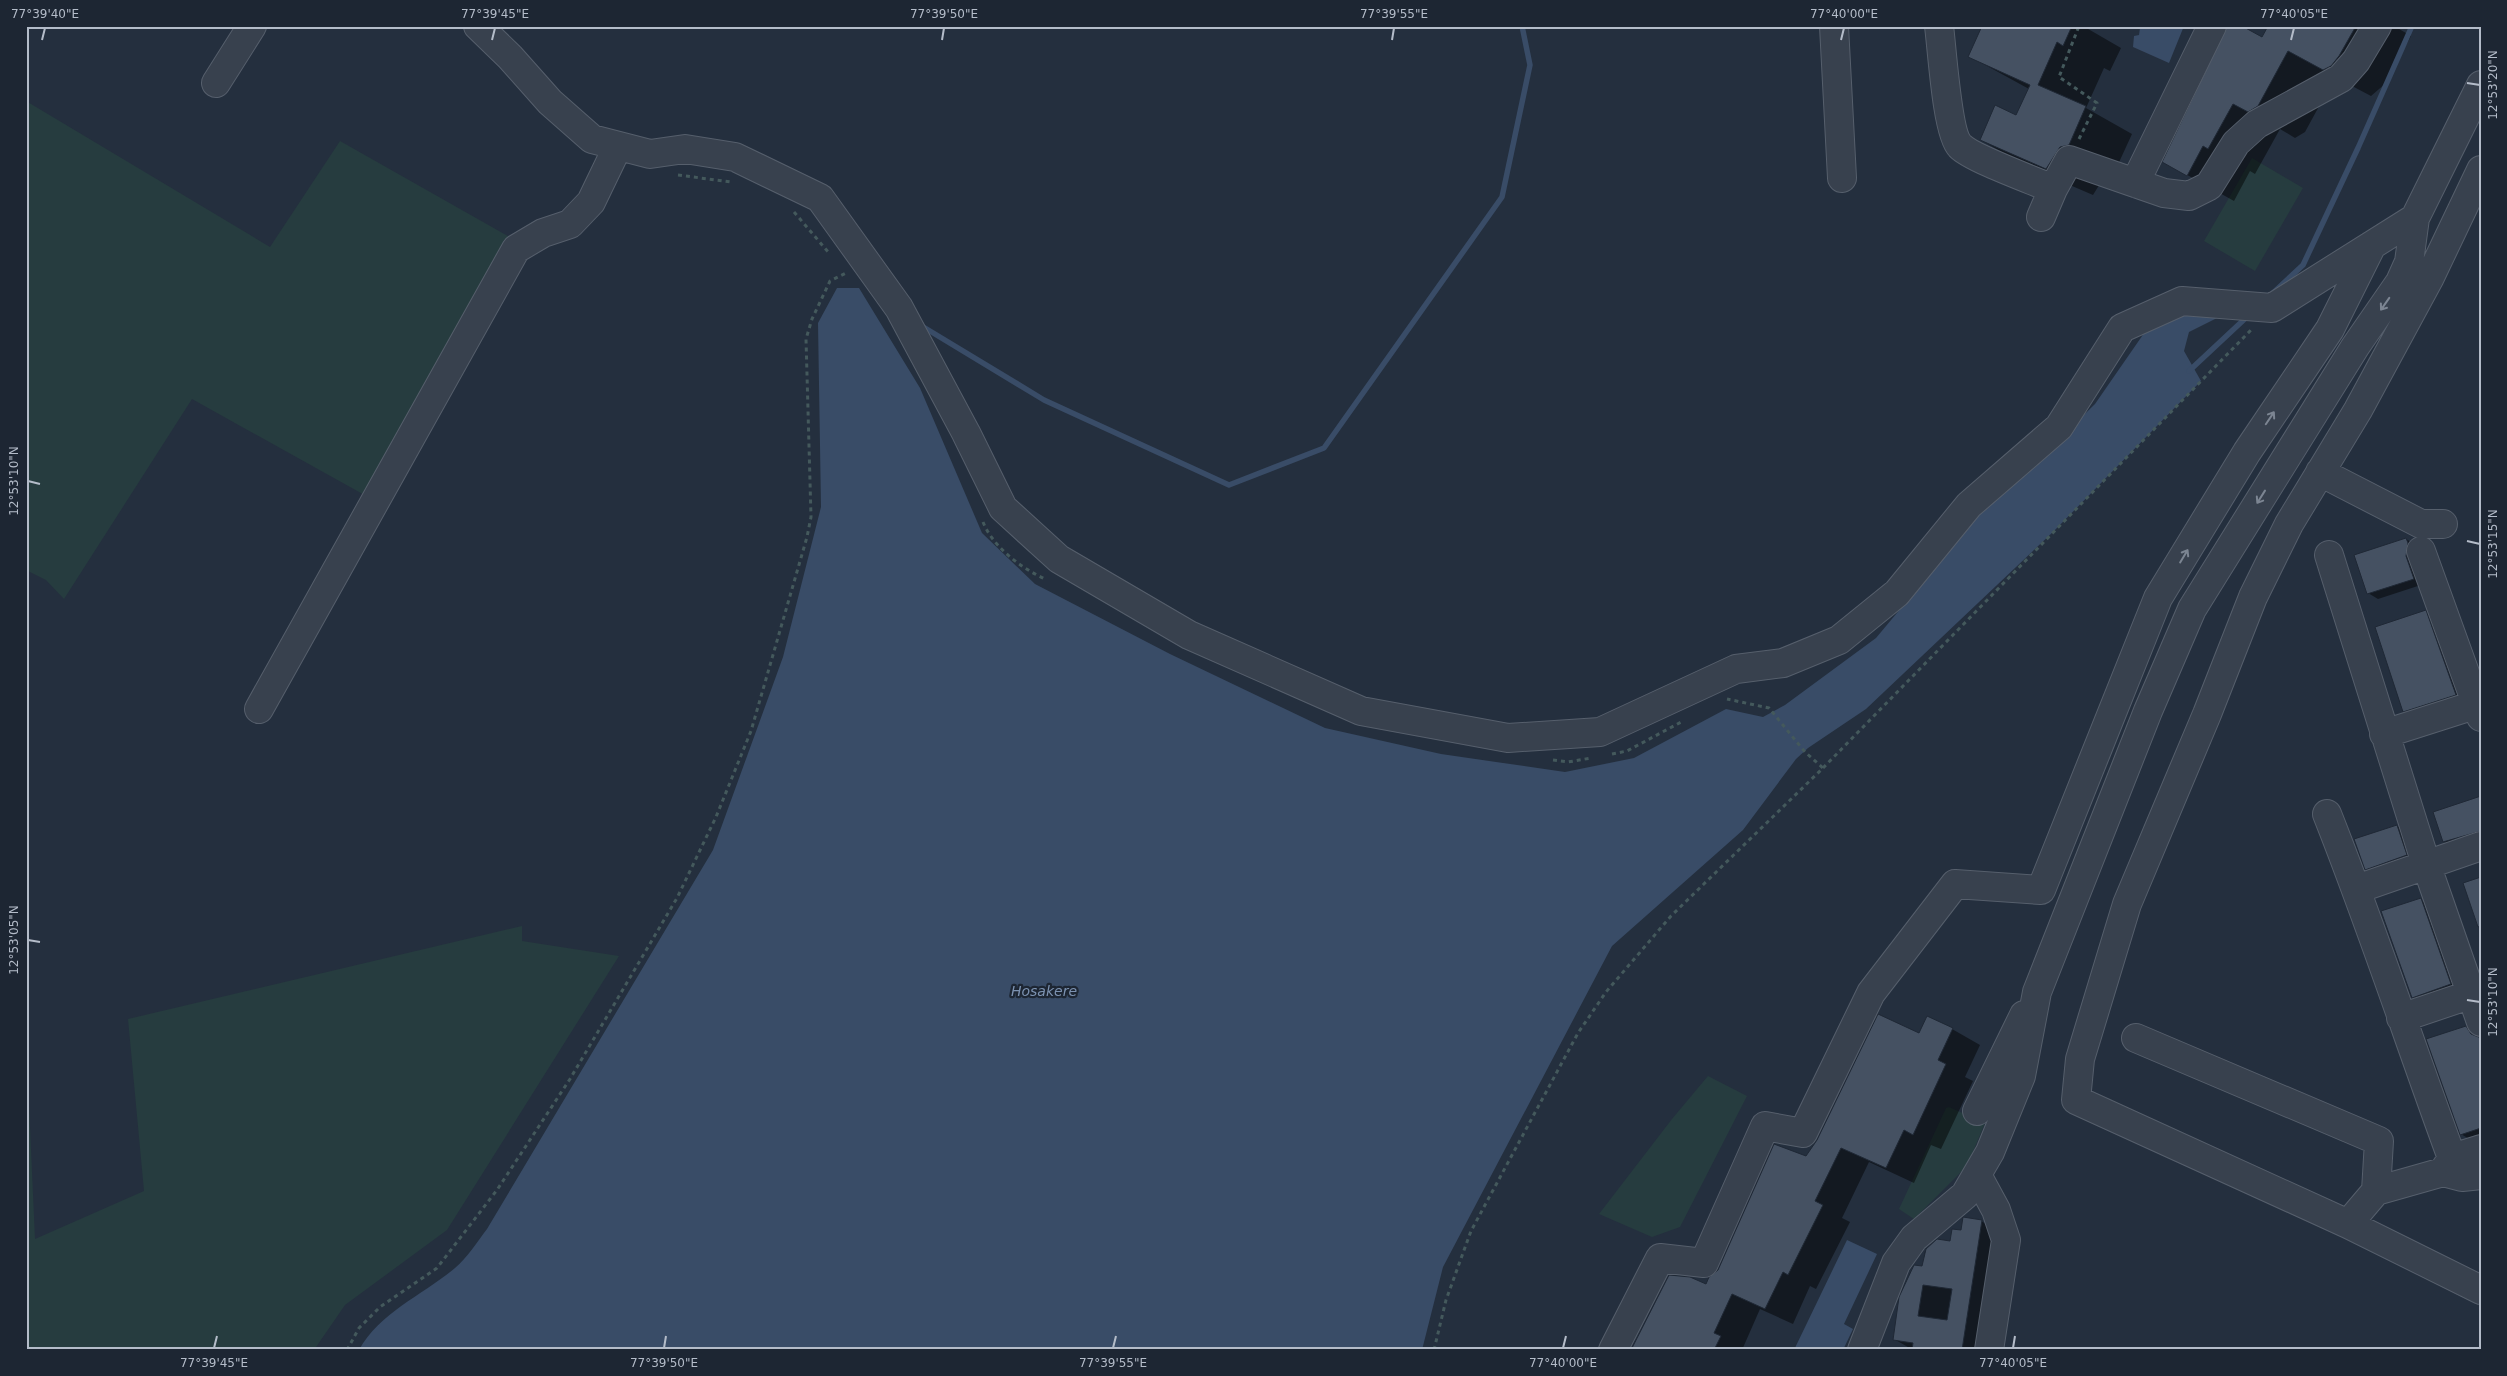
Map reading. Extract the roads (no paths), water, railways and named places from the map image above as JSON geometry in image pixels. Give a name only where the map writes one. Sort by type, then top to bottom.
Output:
[{"type":"street","points":[[216,83],[252,26]]},
{"type":"street","points":[[478,26],[510,57],[550,102],[592,139],[650,154],[685,149],[735,157],[820,198],[899,308],[966,433],[1003,508],[1059,559],[1189,635],[1361,711],[1508,738],[1600,732],[1736,669],[1783,663],[1839,640],[1897,593],[1969,505],[2059,427],[2122,328],[2182,302],[2272,308],[2415,218]]},
{"type":"street","points":[[1834,26],[1842,178]]},
{"type":"street","points":[[1939,26],[1952,129],[1959,146],[2053,189]]},
{"type":"street","points":[[2135,183],[2212,26]]},
{"type":"street","points":[[2041,217],[2053,189],[2069,160],[2164,193],[2189,196],[2209,186],[2236,143],[2257,124],[2341,78],[2356,62],[2377,26]]},
{"type":"street","points":[[1977,1111],[2012,1038],[2037,992],[2148,711],[2192,609],[2355,347],[2400,282],[2409,262],[2415,218],[2481,85]]},
{"type":"street","points":[[259,709],[516,249],[543,233],[570,224],[591,202],[618,146]]},
{"type":"street","points":[[2481,170],[2425,285],[2358,410],[2289,524],[2253,597],[2207,714],[2127,904],[2080,1059],[2076,1100],[2348,1224],[2481,1290]]},
{"type":"street","points":[[2372,245],[2409,262]]},
{"type":"street","points":[[1613,1350],[1660,1258],[1704,1263],[1765,1126],[1803,1133],[1871,993],[1954,884],[2041,890],[2158,598],[2247,452],[2330,329],[2372,245]]},
{"type":"street","points":[[2330,329],[2355,347]]},
{"type":"street","points":[[2247,452],[2276,473]]},
{"type":"street","points":[[2320,472],[2421,524],[2443,524]]},
{"type":"street","points":[[2384,734],[2479,708],[2421,551]]},
{"type":"street","points":[[2329,555],[2426,864],[2476,992],[2481,1022]]},
{"type":"street","points":[[2158,598],[2192,609]]},
{"type":"street","points":[[2327,814],[2357,889],[2448,1165],[2462,1177],[2481,1174]]},
{"type":"street","points":[[2357,889],[2481,846]]},
{"type":"street","points":[[1862,1350],[1896,1263],[1914,1238],[1966,1195],[1990,1152],[2021,1076],[2037,992]]},
{"type":"street","points":[[2401,1018],[2476,992]]},
{"type":"street","points":[[2136,1038],[2379,1141],[2376,1191]]},
{"type":"street","points":[[2348,1224],[2376,1191],[2448,1165],[2481,1149]]},
{"type":"street","points":[[1977,1175],[1996,1210],[2006,1240],[1989,1350]]},
{"type":"water","points":[[2133,26],[2184,26],[2169,63],[2133,47],[2134,36],[2139,35],[2140,28]]},
{"type":"water","name":"Hosakere","points":[[837,288],[859,288],[920,388],[982,533],[1035,584],[1170,654],[1325,728],[1441,754],[1565,772],[1634,758],[1726,709],[1763,717],[1785,705],[1876,638],[1989,503],[2027,470],[2095,404],[2149,326],[2180,306],[2223,315],[2189,332],[2184,351],[2201,381],[2054,531],[1866,709],[1808,748],[1796,759],[1743,830],[1612,946],[1443,1267],[1422,1350],[359,1350],[378,1325],[390,1314],[443,1278],[459,1264],[487,1229],[713,850],[783,657],[821,507],[818,323]]},
{"type":"water","points":[[1847,1240],[1877,1254],[1844,1324],[1853,1329],[1843,1350],[1794,1350]]},
{"type":"waterway","points":[[920,325],[1044,400],[1229,485],[1324,448],[1502,197],[1530,65],[1522,26]]},
{"type":"waterway","points":[[2273,293],[2303,265],[2412,26]]},
{"type":"waterway","points":[[2189,371],[2250,314]]}]
